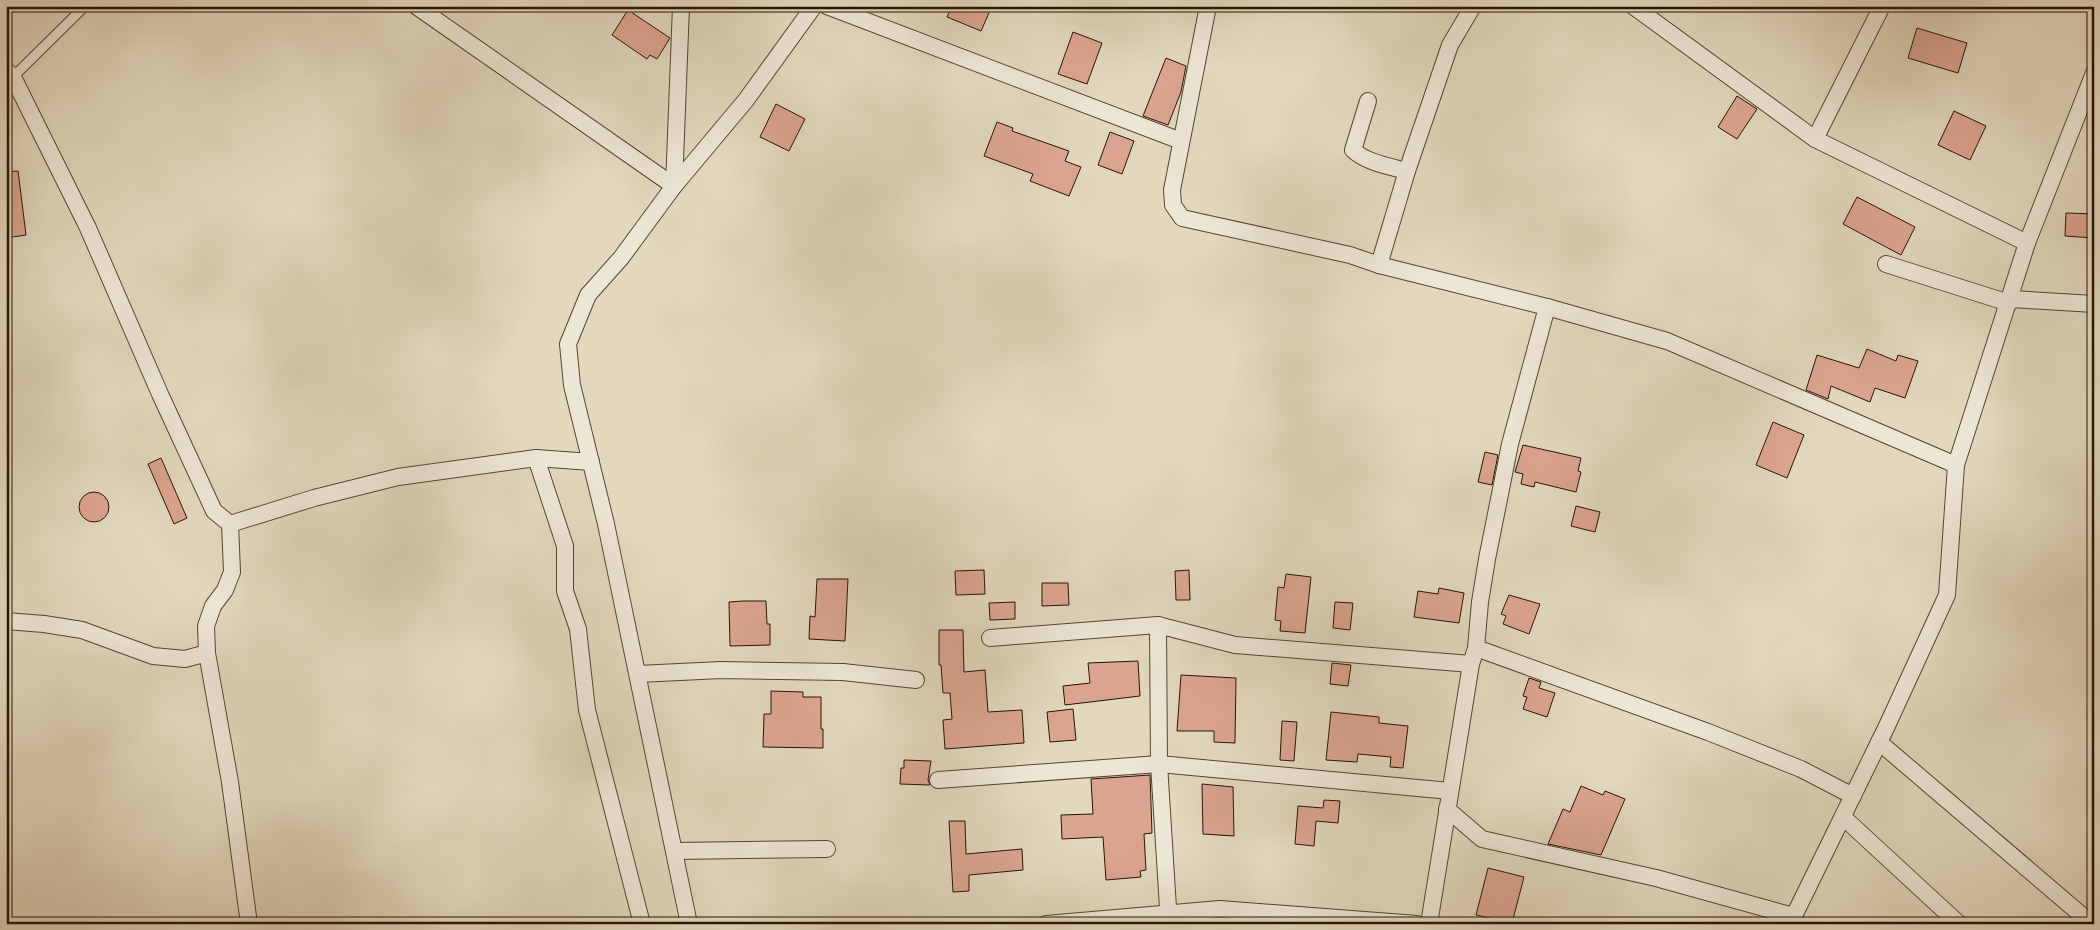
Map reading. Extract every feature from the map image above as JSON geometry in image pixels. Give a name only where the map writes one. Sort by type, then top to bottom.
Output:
[{"type":"street","points":[[416,6],[674,186]]},
{"type":"street","points":[[674,186],[681,6]]},
{"type":"street","points":[[688,924],[606,524],[572,385],[568,344],[588,295],[621,258],[674,186],[746,100],[814,6]]},
{"type":"street","points":[[826,6],[1181,141]]},
{"type":"street","points":[[1208,6],[1172,190],[1173,205],[1182,218],[1350,255],[1667,341],[1956,466]]},
{"type":"street","points":[[1379,264],[1407,171],[1450,45],[1473,6]]},
{"type":"street","points":[[1633,6],[1815,139],[2027,243]]},
{"type":"street","points":[[1815,139],[1882,6]]},
{"type":"street","points":[[1447,809],[1482,839],[1656,878],[1792,920],[1879,742],[1946,595],[1956,466],[2027,243],[2094,73]]},
{"type":"street","points":[[9,74],[88,228],[160,394],[214,511],[230,524],[232,572],[225,590],[213,606],[206,626],[207,653],[230,782],[249,924]]},
{"type":"street","points":[[1368,101],[1353,150],[1358,155],[1381,164],[1407,171]]},
{"type":"street","points":[[1886,264],[2010,301],[2094,304]]},
{"type":"street","points":[[1429,924],[1471,664],[1476,648],[1480,602],[1487,559],[1510,444],[1546,307]]},
{"type":"street","points":[[230,524],[314,498],[398,477],[536,458],[591,462]]},
{"type":"street","points":[[536,458],[565,546],[564,591],[578,629],[587,710],[642,924]]},
{"type":"street","points":[[6,622],[44,624],[82,630],[153,656],[185,659],[207,653]]},
{"type":"street","points":[[990,638],[1158,624],[1235,645],[1471,664]]},
{"type":"street","points":[[1158,624],[1159,764],[1169,919]]},
{"type":"street","points":[[1476,648],[1802,768],[1853,796]]},
{"type":"street","points":[[638,674],[721,670],[843,672],[916,680]]},
{"type":"street","points":[[1879,742],[2092,924]]},
{"type":"street","points":[[938,780],[1159,764],[1450,790]]},
{"type":"street","points":[[1843,816],[1959,924]]},
{"type":"street","points":[[674,851],[827,849]]},
{"type":"street","points":[[1046,924],[1169,919],[1220,909],[1417,924]]},
{"type":"lane","points":[[9,74],[85,6]]},
{"type":"building","points":[[952,6],[992,6],[981,31],[947,17]]},
{"type":"building","points":[[628,10],[670,38],[657,59],[650,55],[647,59],[612,35]]},
{"type":"building","points":[[1917,28],[1967,43],[1958,73],[1908,58]]},
{"type":"building","points":[[1073,32],[1102,43],[1087,84],[1058,74]]},
{"type":"building","points":[[1166,58],[1186,66],[1181,92],[1168,125],[1143,116]]},
{"type":"building","points":[[1737,96],[1757,109],[1737,139],[1718,127]]},
{"type":"building","points":[[776,104],[805,119],[789,151],[760,137]]},
{"type":"building","points":[[1954,111],[1986,126],[1970,160],[1938,145]]},
{"type":"building","points":[[997,122],[1013,128],[1012,131],[1069,151],[1065,161],[1081,167],[1069,196],[1030,181],[1033,174],[984,156]]},
{"type":"building","points":[[1110,132],[1134,141],[1122,174],[1098,165]]},
{"type":"building","points":[[18,171],[26,235],[6,238],[6,172]]},
{"type":"building","points":[[1857,197],[1915,227],[1901,255],[1843,224]]},
{"type":"building","points":[[2066,213],[2094,214],[2094,238],[2065,236]]},
{"type":"building","points":[[1867,349],[1896,361],[1898,355],[1918,361],[1905,398],[1875,388],[1870,402],[1831,386],[1828,399],[1806,390],[1817,355],[1859,368]]},
{"type":"building","points":[[1773,422],[1804,435],[1787,478],[1756,465]]},
{"type":"building","points":[[1523,445],[1581,458],[1578,471],[1581,472],[1576,492],[1535,482],[1534,487],[1521,484],[1523,474],[1515,472]]},
{"type":"building","points":[[1485,452],[1498,455],[1492,485],[1478,482]]},
{"type":"building","points":[[161,458],[187,518],[174,524],[148,464]]},
{"type":"building","points":[[94,492],[105,496],[109,507],[105,518],[94,522],[83,518],[79,507],[83,496]]},
{"type":"building","points":[[1576,506],[1600,512],[1595,532],[1571,526]]},
{"type":"building","points":[[984,570],[985,594],[956,595],[955,571]]},
{"type":"building","points":[[1189,570],[1190,600],[1176,600],[1175,571]]},
{"type":"building","points":[[1286,574],[1311,577],[1305,633],[1280,631],[1281,621],[1275,620],[1278,587],[1284,588]]},
{"type":"building","points":[[817,579],[848,579],[845,641],[809,639],[810,616],[815,617]]},
{"type":"building","points":[[1042,583],[1068,583],[1069,605],[1042,606]]},
{"type":"building","points":[[1439,588],[1464,593],[1459,623],[1414,617],[1418,591],[1438,594]]},
{"type":"building","points":[[1509,595],[1540,604],[1529,634],[1503,624],[1506,616],[1501,614]]},
{"type":"building","points":[[766,601],[767,624],[770,624],[770,645],[730,646],[729,602]]},
{"type":"building","points":[[1015,602],[1015,619],[990,620],[989,603]]},
{"type":"building","points":[[1335,602],[1353,603],[1350,630],[1333,628]]},
{"type":"building","points":[[939,630],[963,630],[964,672],[985,670],[988,712],[1022,710],[1024,743],[945,749],[943,720],[952,719],[950,693],[943,693],[941,665],[939,665]]},
{"type":"building","points":[[1138,661],[1140,696],[1065,705],[1063,686],[1090,683],[1088,663]]},
{"type":"building","points":[[1332,663],[1351,665],[1348,686],[1330,684]]},
{"type":"building","points":[[1181,675],[1236,678],[1235,743],[1214,742],[1214,731],[1177,731]]},
{"type":"building","points":[[1529,678],[1541,682],[1539,688],[1555,693],[1547,717],[1523,709],[1527,697],[1523,696]]},
{"type":"building","points":[[771,691],[803,692],[803,697],[821,697],[823,748],[763,747],[764,714],[771,714]]},
{"type":"building","points":[[1073,709],[1076,740],[1050,742],[1047,712]]},
{"type":"building","points":[[1331,712],[1379,717],[1379,723],[1408,726],[1403,768],[1390,767],[1391,757],[1358,754],[1357,762],[1326,760]]},
{"type":"building","points":[[1282,721],[1297,722],[1294,761],[1280,760]]},
{"type":"building","points":[[904,760],[931,761],[928,780],[930,785],[900,784],[901,768],[904,768]]},
{"type":"building","points":[[1150,775],[1152,833],[1144,834],[1146,870],[1140,871],[1141,877],[1106,880],[1103,837],[1062,839],[1061,815],[1093,814],[1091,779]]},
{"type":"building","points":[[1202,784],[1233,787],[1234,836],[1203,834]]},
{"type":"building","points":[[1581,786],[1603,795],[1605,791],[1625,799],[1601,855],[1548,844],[1563,809],[1570,812]]},
{"type":"building","points":[[1324,800],[1340,801],[1338,823],[1316,821],[1314,846],[1295,844],[1298,806],[1323,808]]},
{"type":"building","points":[[949,821],[965,821],[966,854],[1022,849],[1023,870],[969,875],[969,891],[953,892]]},
{"type":"building","points":[[1488,868],[1524,877],[1512,923],[1476,915]]}]
